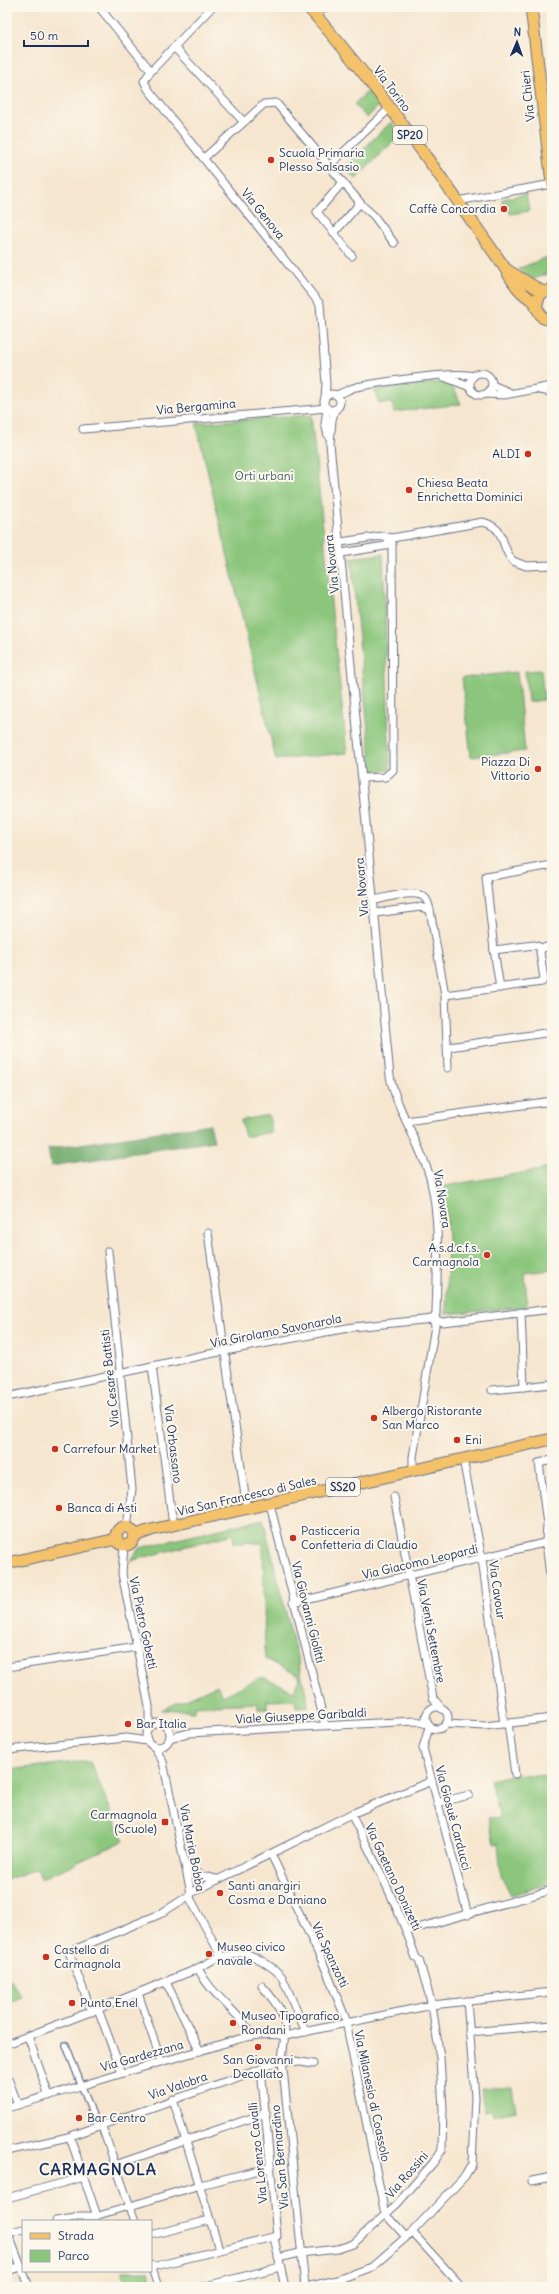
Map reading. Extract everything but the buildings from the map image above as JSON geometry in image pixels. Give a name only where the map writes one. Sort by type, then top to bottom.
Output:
[{"type":"main road","name":"Via Chieri","points":[[531,7],[552,179]]},
{"type":"main road","name":"Via Torino","points":[[311,10],[347,51],[391,107],[505,268]]},
{"type":"main road","name":"SP20","points":[[505,268],[549,289]]},
{"type":"main road","name":"SP20","points":[[505,268],[514,284],[525,296],[536,302]]},
{"type":"main road","points":[[549,289],[536,302],[537,311],[550,322]]},
{"type":"main road","name":"Via San Francesco di Sales","points":[[134,1536],[173,1525],[247,1510],[552,1439]]},
{"type":"main road","points":[[7,1563],[120,1542],[132,1542],[134,1536],[133,1531],[127,1527],[118,1531],[120,1542]]},
{"type":"street","points":[[99,7],[150,73],[212,7]]},
{"type":"street","points":[[311,10],[326,7]]},
{"type":"street","points":[[174,47],[243,121]]},
{"type":"street","name":"Via Genova","points":[[150,73],[144,81],[148,89],[312,292],[320,304],[326,384],[329,399],[337,406]]},
{"type":"street","points":[[204,158],[243,121],[264,104],[276,103],[330,165],[360,203],[374,216],[394,243]]},
{"type":"street","points":[[330,165],[391,107]]},
{"type":"street","points":[[457,201],[552,179]]},
{"type":"street","points":[[343,182],[317,212],[352,256]]},
{"type":"street","points":[[334,232],[360,203]]},
{"type":"street","name":"Via Bergamina","points":[[83,429],[312,408],[356,387],[440,376],[466,374],[473,376]]},
{"type":"street","points":[[486,394],[492,385],[490,378],[484,374],[473,376],[470,382],[470,387],[476,394],[498,396],[538,390],[552,386]]},
{"type":"street","name":"Via Bergamina","points":[[440,376],[452,378],[470,387]]},
{"type":"street","points":[[492,385],[511,393]]},
{"type":"street","points":[[329,399],[337,406],[356,387]]},
{"type":"street","points":[[538,390],[552,392]]},
{"type":"street","name":"Via Novara","points":[[329,399],[325,424],[330,444],[341,542],[375,900],[378,962],[390,1076],[394,1095],[421,1153],[430,1178],[438,1248],[436,1314],[433,1320],[435,1326],[413,1457],[414,1471]]},
{"type":"street","name":"Via Novara","points":[[330,444],[332,420],[337,406]]},
{"type":"street","points":[[341,542],[382,536],[392,538],[483,522],[496,528],[513,561],[526,566],[552,565]]},
{"type":"street","points":[[342,553],[385,546],[392,538]]},
{"type":"street","points":[[364,778],[385,777],[393,770],[392,538]]},
{"type":"street","points":[[500,988],[486,878],[552,865]]},
{"type":"street","points":[[375,900],[413,893],[421,894],[426,898],[430,910],[445,995],[449,1047],[448,1068]]},
{"type":"street","points":[[376,913],[420,907],[430,910]]},
{"type":"street","points":[[494,950],[534,945],[542,948],[552,946]]},
{"type":"street","points":[[445,995],[542,982],[544,979],[540,952],[542,948]]},
{"type":"street","points":[[449,1047],[552,1032]]},
{"type":"street","points":[[406,1121],[552,1101]]},
{"type":"street","points":[[208,1233],[247,1510]]},
{"type":"street","name":"Via Cesare Battisti","points":[[108,1251],[132,1489],[127,1527]]},
{"type":"street","name":"Via Girolamo Savonarola","points":[[7,1396],[224,1351],[353,1327],[433,1320],[443,1322],[552,1309]]},
{"type":"street","points":[[521,1312],[524,1387]]},
{"type":"street","name":"Via Orbassano","points":[[152,1366],[173,1525]]},
{"type":"street","points":[[492,1390],[552,1384]]},
{"type":"street","name":"Via Cavour","points":[[463,1459],[482,1559],[506,1724],[515,1774]]},
{"type":"street","points":[[552,1460],[539,1463],[548,1524],[552,1592]]},
{"type":"street","name":"Via Venti Settembre","points":[[394,1497],[434,1698],[442,1709]]},
{"type":"street","name":"Via Giovanni Giolitti","points":[[270,1504],[325,1725]]},
{"type":"street","name":"Via Pietro Gobetti","points":[[120,1542],[122,1574],[149,1706],[147,1729]]},
{"type":"street","name":"Via Giacomo Leopardi","points":[[294,1603],[549,1542]]},
{"type":"street","points":[[7,1667],[137,1647]]},
{"type":"street","name":"Via Venti Settembre","points":[[427,1712],[434,1698]]},
{"type":"street","name":"Via Pietro Gobetti","points":[[149,1706],[160,1722]]},
{"type":"street","points":[[461,1724],[442,1709],[434,1707],[427,1712],[428,1726],[437,1730],[447,1724],[484,1726],[552,1718]]},
{"type":"street","name":"Viale Giuseppe Garibaldi","points":[[416,1721],[427,1712]]},
{"type":"street","points":[[447,1724],[448,1715]]},
{"type":"street","name":"Viale Giuseppe Garibaldi","points":[[169,1737],[188,1732],[416,1721],[428,1726]]},
{"type":"street","points":[[7,1750],[126,1738],[147,1741],[154,1746],[161,1747],[169,1737],[160,1722],[126,1738]]},
{"type":"street","name":"Via Giosuè Carducci","points":[[428,1726],[423,1748],[468,1915]]},
{"type":"street","points":[[147,1729],[147,1741]]},
{"type":"street","name":"Via Maria Bobba","points":[[163,1762],[169,1737]]},
{"type":"street","name":"Via Maria Bobba","points":[[154,1746],[163,1762],[191,1894],[221,1956]]},
{"type":"street","points":[[351,1814],[432,1781]]},
{"type":"street","points":[[437,1803],[469,1795]]},
{"type":"street","name":"Via Gaetano Donizetti","points":[[92,2012],[69,1952],[160,1914],[216,1879],[271,1854],[351,1814],[384,1878],[407,1931],[416,1958],[419,1960],[432,2005]]},
{"type":"street","name":"Via Spanzotti","points":[[271,1854],[324,1965],[345,2017],[345,2022]]},
{"type":"street","points":[[186,1867],[202,1876],[216,1879]]},
{"type":"street","points":[[407,1931],[468,1915],[552,1890]]},
{"type":"street","points":[[7,2044],[166,1982],[221,1956],[229,1957],[238,1953],[244,1953],[277,1970],[282,1977],[306,2032]]},
{"type":"street","points":[[198,1968],[206,1984],[247,2026],[253,2036]]},
{"type":"street","points":[[166,1982],[200,2051]]},
{"type":"street","points":[[262,1986],[277,2003],[283,2015],[286,2028],[282,2059],[313,2064]]},
{"type":"street","points":[[285,2036],[345,2022],[388,2015],[432,2005],[552,1992]]},
{"type":"street","points":[[138,1993],[161,2061]]},
{"type":"street","points":[[306,2287],[338,2280],[372,2267],[409,2234],[465,2176],[472,2164],[474,2098],[467,2001]]},
{"type":"street","name":"Via Rossini","points":[[278,2258],[300,2253],[338,2249],[353,2244],[402,2198],[433,2163],[442,2150],[442,2081],[432,2005]]},
{"type":"street","points":[[92,2012],[122,2073]]},
{"type":"street","name":"Via Milanesio di Coassolo","points":[[345,2022],[385,2214]]},
{"type":"street","points":[[469,2032],[552,2025]]},
{"type":"street","name":"Via Gardezzana","points":[[7,2108],[161,2061],[253,2036],[272,2034],[285,2036]]},
{"type":"street","points":[[28,2036],[49,2096]]},
{"type":"street","points":[[66,2045],[81,2085],[115,2165],[135,2220]]},
{"type":"street","name":"Via Valobra","points":[[7,2151],[70,2137],[99,2125],[261,2069],[282,2059]]},
{"type":"street","name":"Via San Bernardino","points":[[282,2059],[300,2253],[306,2287]]},
{"type":"street","name":"Via Lorenzo Cavalli","points":[[261,2069],[278,2258],[285,2287]]},
{"type":"street","points":[[7,2076],[18,2105]]},
{"type":"street","points":[[173,2099],[219,2249]]},
{"type":"street","points":[[115,2165],[186,2139],[266,2113]]},
{"type":"street","points":[[70,2137],[97,2216]]},
{"type":"street","points":[[62,2220],[79,2216],[97,2216],[131,2208],[200,2184],[271,2167]]},
{"type":"street","points":[[7,2198],[84,2177]]},
{"type":"street","points":[[532,2181],[552,2177]]},
{"type":"street","points":[[385,2214],[409,2234],[462,2287]]},
{"type":"street","points":[[152,2235],[210,2220]]},
{"type":"street","points":[[7,2270],[21,2267],[7,2232],[22,2229]]},
{"type":"street","points":[[152,2266],[276,2237]]},
{"type":"street","points":[[202,2287],[280,2267]]},
{"type":"street","points":[[152,2269],[158,2287]]},
{"type":"street","points":[[23,2272],[29,2287]]},
{"type":"green space","points":[[369,90],[380,104],[367,118],[354,104]]},
{"type":"green space","points":[[391,122],[400,135],[356,179],[344,168]]},
{"type":"green space","points":[[526,194],[529,211],[510,214],[508,203],[503,204],[502,199]]},
{"type":"green space","points":[[552,255],[552,274],[542,275],[533,280],[518,269]]},
{"type":"green space","points":[[448,381],[461,404],[394,412],[392,403],[379,403],[374,389]]},
{"type":"green space","name":"Orti urbani","points":[[311,415],[347,753],[276,760],[196,423]]},
{"type":"green space","points":[[383,554],[390,770],[372,771],[351,558]]},
{"type":"green space","points":[[541,670],[544,700],[528,702],[525,671]]},
{"type":"green space","points":[[517,672],[525,751],[471,757],[462,678]]},
{"type":"green space","points":[[269,1115],[272,1132],[245,1137],[241,1120]]},
{"type":"green space","points":[[210,1124],[214,1141],[51,1166],[48,1149]]},
{"type":"green space","name":"A.s.d.c.f.s. Carmagnola","points":[[552,1168],[552,1270],[525,1273],[527,1307],[446,1314],[448,1237],[444,1186]]},
{"type":"green space","points":[[263,1519],[309,1706],[296,1707],[295,1700],[267,1701],[267,1709],[258,1709],[257,1703],[194,1706],[194,1712],[189,1712],[188,1710],[161,1710],[217,1685],[223,1696],[259,1678],[266,1678],[294,1691],[300,1676],[265,1659],[263,1543],[252,1543],[252,1541],[246,1541],[245,1543],[234,1543],[233,1534],[130,1561],[140,1548]]},
{"type":"green space","points":[[76,1762],[90,1762],[124,1841],[41,1879],[37,1868],[7,1880],[7,1770]]},
{"type":"green space","points":[[515,1774],[552,1776],[552,1883],[511,1895],[501,1875],[498,1843],[494,1844],[488,1818],[500,1817],[490,1780]]},
{"type":"green space","points":[[7,1975],[22,1997],[7,2003]]},
{"type":"green space","points":[[512,2087],[516,2111],[493,2116],[492,2110],[484,2111],[481,2089]]},
{"type":"green space","points":[[122,2272],[149,2272],[152,2284],[148,2287],[127,2287]]},
{"type":"place","name":"Scuola Primaria Plesso Salsasio","points":[[271,160]]},
{"type":"place","name":"Caffè Concordia","points":[[504,209]]},
{"type":"place","name":"ALDI","points":[[528,454]]},
{"type":"place","name":"Chiesa Beata Enrichetta Dominici","points":[[409,490]]},
{"type":"place","name":"Piazza Di Vittorio","points":[[538,769]]},
{"type":"place","name":"A.s.d.c.f.s. Carmagnola","points":[[487,1255]]},
{"type":"place","name":"Albergo Ristorante San Marco","points":[[374,1418]]},
{"type":"place","name":"Eni","points":[[457,1440]]},
{"type":"place","name":"Carrefour Market","points":[[55,1449]]},
{"type":"place","name":"Banca di Asti","points":[[59,1508]]},
{"type":"place","name":"Pasticceria Confetteria di Claudio","points":[[293,1538]]},
{"type":"place","name":"Bar Italia","points":[[128,1724]]},
{"type":"place","name":"Carmagnola (Scuole)","points":[[165,1822]]},
{"type":"place","name":"Santi anargiri Cosma e Damiano","points":[[220,1893]]},
{"type":"place","name":"Museo civico navale","points":[[209,1954]]},
{"type":"place","name":"Castello di Carmagnola","points":[[46,1957]]},
{"type":"place","name":"Punto Enel","points":[[72,2003]]},
{"type":"place","name":"Museo Tipografico Rondani","points":[[233,2023]]},
{"type":"place","name":"San Giovanni Decollato","points":[[258,2047]]},
{"type":"place","name":"Bar Centro","points":[[79,2118]]},
{"type":"district","name":"CARMAGNOLA","points":[[98,2169]]}]
